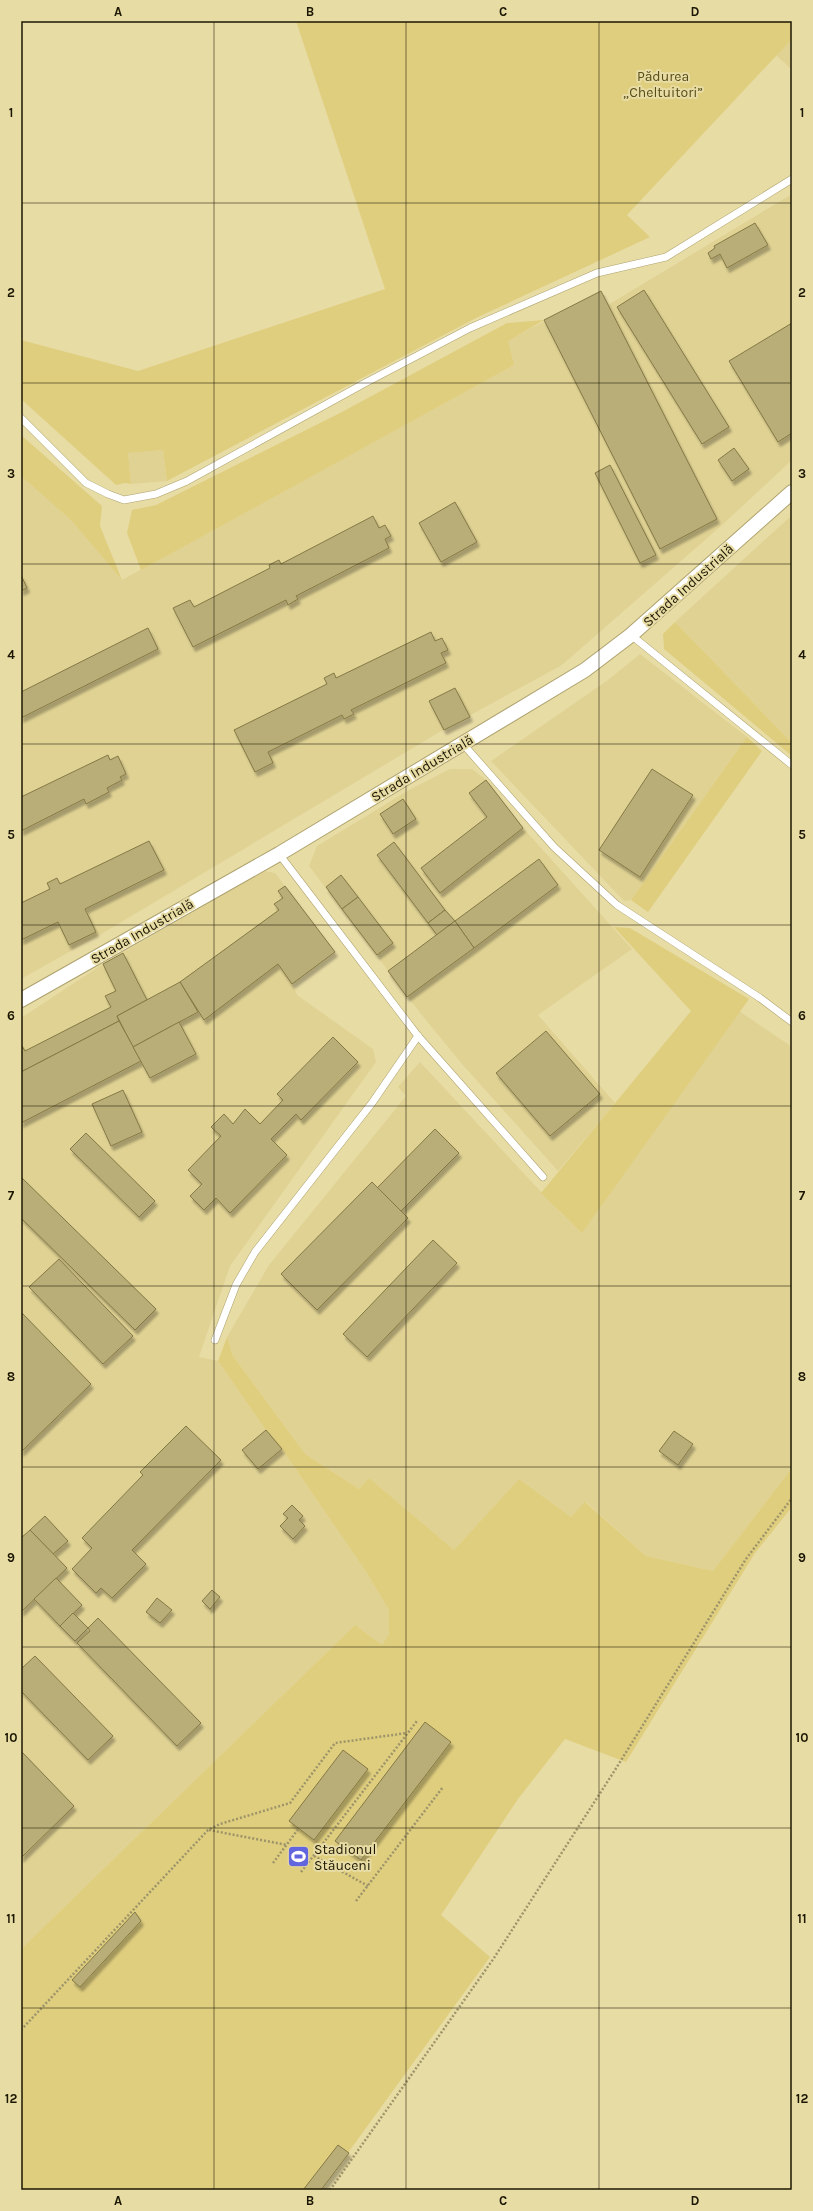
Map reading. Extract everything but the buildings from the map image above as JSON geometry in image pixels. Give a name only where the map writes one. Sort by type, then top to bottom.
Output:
[{"type":"street","name":"Strada Industrială","points":[[21,1000],[279,854],[585,670],[631,635],[792,492]]},
{"type":"lane","points":[[21,418],[86,483],[124,500],[156,494],[187,481],[365,383],[470,328],[597,273],[666,257],[792,180]]},
{"type":"lane","points":[[631,635],[792,766]]},
{"type":"lane","points":[[463,744],[554,847],[617,905],[760,998],[792,1022]]},
{"type":"lane","points":[[279,854],[418,1036],[543,1177]]},
{"type":"lane","points":[[215,1340],[230,1299],[255,1252],[372,1103],[418,1036]]},
{"type":"path","points":[[330,2190],[494,1958],[615,1770],[746,1559],[792,1498]]},
{"type":"path","points":[[301,1872],[417,1721]]},
{"type":"path","points":[[21,2030],[208,1830],[220,1824],[290,1804],[335,1743],[407,1733]]},
{"type":"path","points":[[356,1901],[443,1788]]},
{"type":"path","points":[[273,1863],[298,1828]]},
{"type":"path","points":[[208,1830],[287,1845]]},
{"type":"path","points":[[314,1856],[368,1886]]},
{"type":"shaded area","points":[[792,39],[792,70],[776,55]]},
{"type":"shaded area","points":[[792,194],[792,460],[721,526],[562,665],[443,730],[103,933],[21,979],[21,476],[71,520],[122,580],[514,365],[507,341],[601,291],[608,305]]},
{"type":"shaded area","points":[[163,450],[167,481],[131,484],[128,453]]},
{"type":"shaded area","points":[[792,515],[792,743],[675,622]]},
{"type":"shaded area","points":[[640,654],[747,737],[631,900],[624,901],[491,761],[608,680]]},
{"type":"shaded area","points":[[450,769],[472,769],[486,780],[523,828],[632,949],[538,1015],[615,1103],[558,1171],[462,1064],[421,1014],[309,866],[317,846],[409,790]]},
{"type":"shaded area","points":[[264,871],[275,873],[335,952],[293,984],[297,995],[373,1049],[376,1062],[230,1266],[199,1357],[218,1361],[266,1430],[282,1449],[367,1573],[389,1610],[389,1634],[382,1645],[355,1625],[21,1949],[21,1018],[103,964]],"holes":[[[180,982],[198,1012],[133,1047],[117,1016]]]},
{"type":"shaded area","points":[[739,1011],[792,1047],[792,1468],[713,1571],[646,1556],[586,1502],[571,1517],[519,1479],[454,1550],[369,1478],[359,1489],[305,1454],[233,1356],[227,1337],[269,1265],[406,1096],[398,1087],[420,1062],[558,1210],[582,1233]]},
{"type":"green space","name":"Pădurea „Cheltuitori”","points":[[296,21],[792,21],[792,39],[627,215],[650,237],[476,318],[167,481],[163,450],[128,453],[131,484],[125,483],[116,485],[21,399],[21,340],[138,371],[385,289]]},
{"type":"green space","points":[[544,320],[508,341],[514,365],[141,570],[127,533],[132,510],[156,505],[340,413],[507,323]]},
{"type":"green space","points":[[21,435],[102,506],[100,526],[122,580],[71,520],[21,476]]},
{"type":"green space","points":[[675,622],[792,743],[792,756],[664,649],[663,634]]},
{"type":"green space","points":[[747,737],[762,751],[648,912],[631,900]]},
{"type":"green space","points":[[614,927],[630,928],[749,999],[582,1233],[541,1193],[691,1011]]},
{"type":"green space","name":"Stadionul Stăuceni","points":[[227,1337],[233,1356],[305,1454],[359,1489],[369,1478],[454,1550],[519,1479],[571,1517],[585,1502],[646,1556],[713,1571],[792,1468],[792,1507],[755,1553],[626,1762],[565,1739],[518,1799],[441,1915],[490,1957],[321,2190],[21,2190],[21,1949],[355,1625],[382,1645],[389,1634],[389,1610],[367,1573],[282,1449],[266,1430],[218,1361]]},
{"type":"place","name":"Stadionul Stăuceni","points":[[298,1857]]}]
